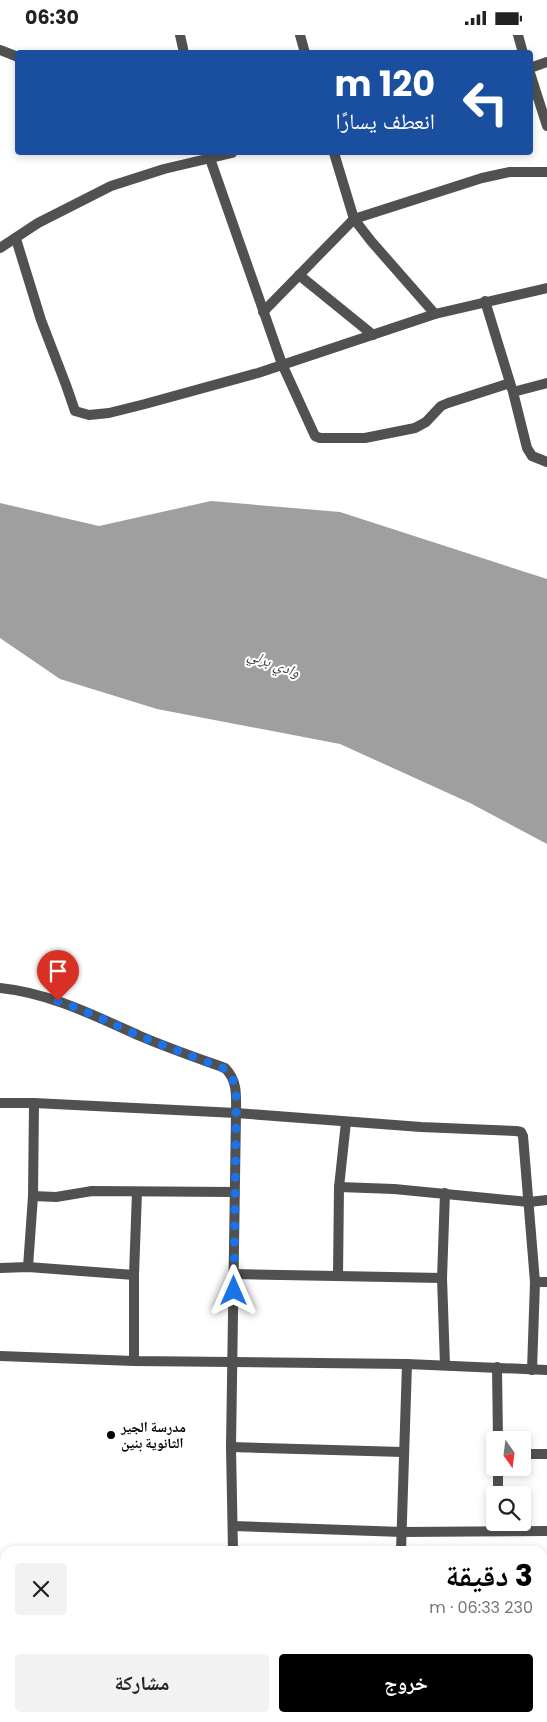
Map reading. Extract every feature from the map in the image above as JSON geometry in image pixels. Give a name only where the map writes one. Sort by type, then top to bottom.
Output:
[{"type":"street","points":[[180,35],[183,50]]},
{"type":"street","points":[[300,35],[304,50]]},
{"type":"street","points":[[518,35],[523,50]]},
{"type":"street","points":[[0,51],[15,56]]},
{"type":"street","points":[[533,67],[547,62]]},
{"type":"street","points":[[533,82],[547,126]]},
{"type":"street","points":[[0,248],[38,223],[111,186],[209,155],[282,364],[315,436],[320,438],[365,438],[415,428],[426,422],[441,407],[448,403],[512,388],[547,383]]},
{"type":"street","points":[[335,155],[354,219],[435,314]]},
{"type":"street","points":[[263,312],[354,219],[482,178],[510,172],[547,172]]},
{"type":"street","points":[[16,239],[41,320],[75,411],[89,415],[109,413],[230,381],[435,314],[547,288]]},
{"type":"street","points":[[299,275],[373,335]]},
{"type":"street","points":[[485,301],[512,388],[527,448],[532,456],[547,462]]},
{"type":"street","points":[[0,988],[71,1005],[142,1037],[225,1069],[233,1076],[236,1086],[231,1447],[233,1546]]},
{"type":"street","points":[[0,1103],[236,1113],[346,1122],[521,1132],[526,1161],[535,1283],[532,1370]]},
{"type":"street","points":[[28,1267],[33,1196],[34,1103]]},
{"type":"street","points":[[338,1276],[340,1187],[346,1122]]},
{"type":"street","points":[[340,1187],[445,1193],[529,1202],[547,1200]]},
{"type":"street","points":[[33,1196],[56,1197],[92,1191],[234,1192]]},
{"type":"street","points":[[134,1361],[134,1275],[137,1191]]},
{"type":"street","points":[[445,1193],[442,1278],[445,1365]]},
{"type":"street","points":[[0,1268],[28,1267],[134,1275]]},
{"type":"street","points":[[234,1274],[442,1278]]},
{"type":"street","points":[[535,1283],[547,1281]]},
{"type":"street","points":[[0,1356],[233,1363],[407,1364],[547,1370]]},
{"type":"street","points":[[401,1546],[407,1364]]},
{"type":"street","points":[[497,1367],[498,1431]]},
{"type":"street","points":[[231,1447],[403,1452]]},
{"type":"street","points":[[531,1453],[547,1454]]},
{"type":"street","points":[[233,1525],[402,1532],[486,1528]]},
{"type":"street","points":[[531,1530],[547,1531]]},
{"type":"water","name":"وادي برلي","points":[[211,501],[340,512],[547,579],[547,844],[470,803],[340,744],[157,709],[60,679],[0,638],[0,503],[99,526]]},
{"type":"place","name":"مدرسة الجير الثانوية بنين","points":[[111,1435]]},
{"type":"route","points":[[58,1001],[142,1037],[225,1069],[233,1076],[236,1086],[234,1291]]}]
